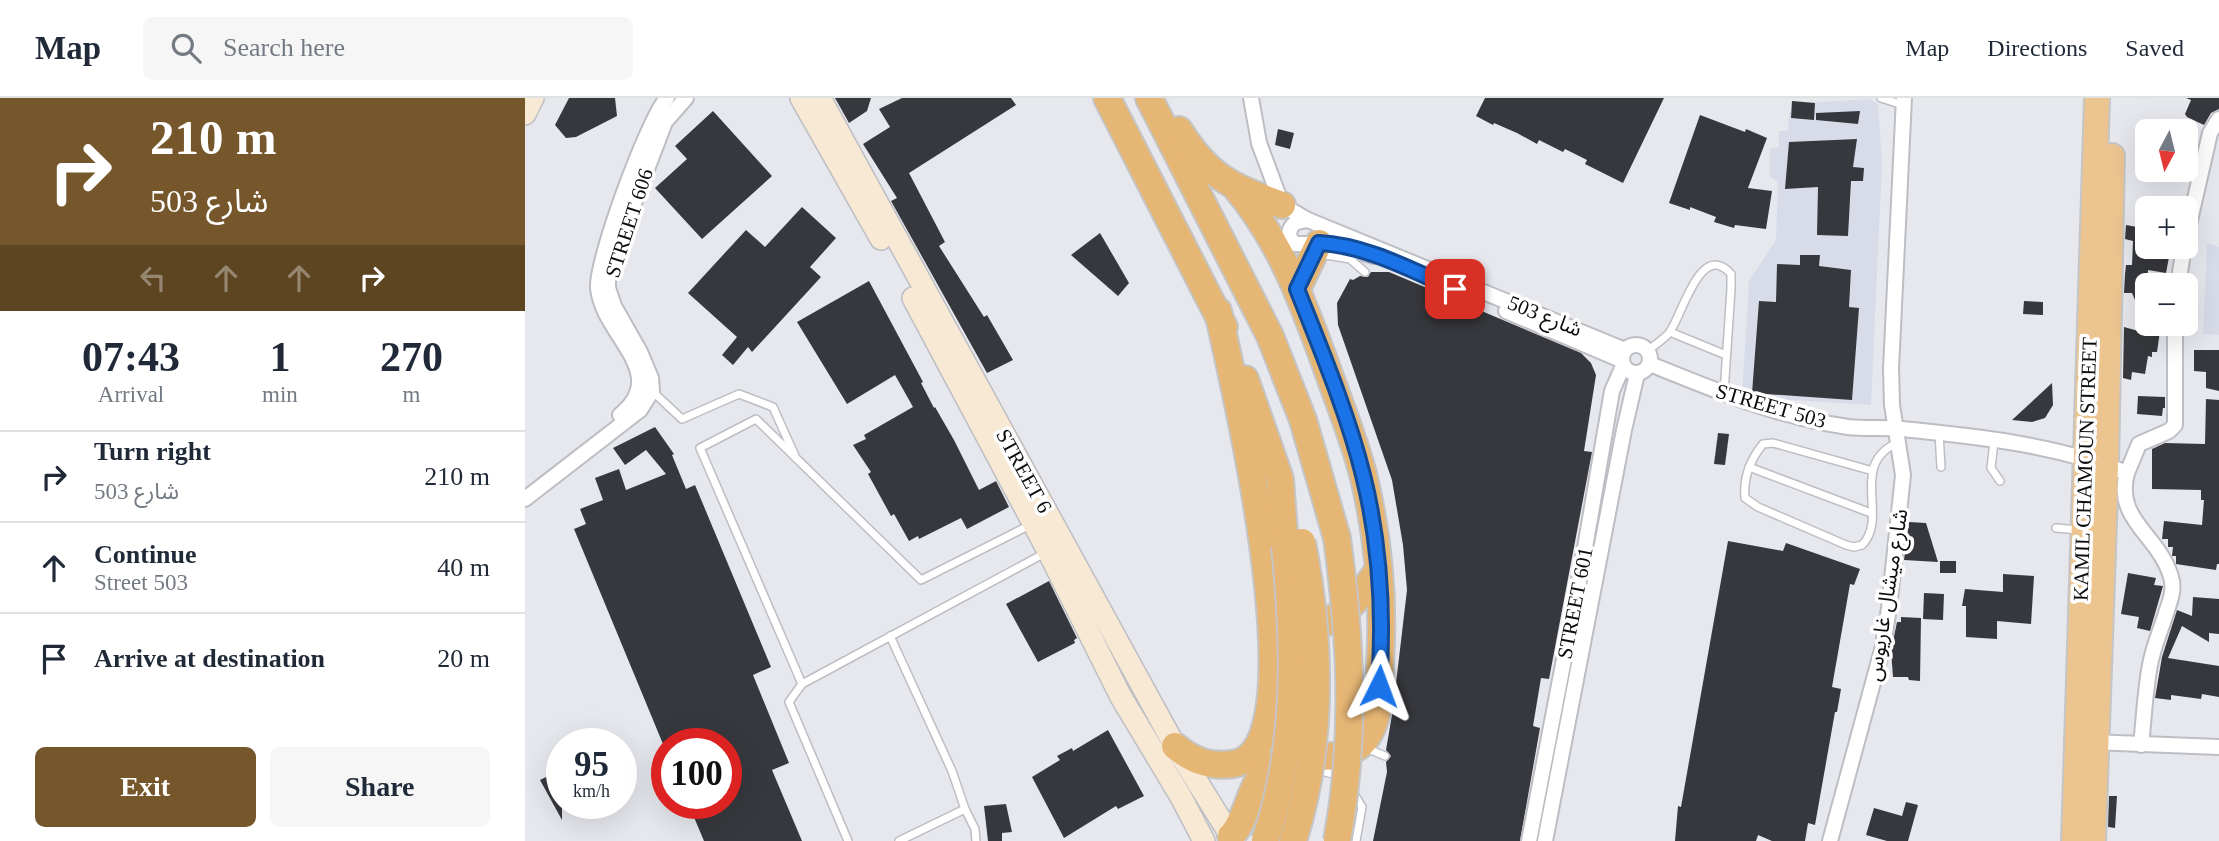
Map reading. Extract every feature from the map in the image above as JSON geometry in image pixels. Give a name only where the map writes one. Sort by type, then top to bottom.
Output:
[{"type":"highway","points":[[1107,98],[1218,311],[1238,359],[1302,542],[1312,592],[1317,705],[1308,778],[1301,817],[1293,841]]},
{"type":"highway","points":[[1149,98],[1270,337],[1303,420],[1339,549],[1347,620],[1351,718],[1337,841]]},
{"type":"highway","points":[[1155,98],[1203,162],[1237,189],[1265,226],[1297,289],[1362,473],[1374,531],[1381,647],[1378,705],[1371,730],[1359,746],[1343,755],[1290,760],[1276,764],[1208,764],[1194,760],[1175,746]]},
{"type":"highway","name":"KAMIL CHAMOUN STREET","points":[[2094,841],[2086,742],[2083,530],[2106,465],[2097,98]]},
{"type":"highway","name":"KAMIL CHAMOUN STREET","points":[[2074,841],[2086,742],[2106,465],[2114,98]]},
{"type":"highway","points":[[1237,189],[1282,205]]},
{"type":"highway","points":[[1297,289],[1314,239]]},
{"type":"highway","points":[[1218,311],[1265,549],[1273,622],[1269,709],[1260,762],[1252,795],[1239,828],[1232,838]]},
{"type":"highway","points":[[1265,841],[1285,769],[1293,682],[1292,611],[1280,479]]},
{"type":"highway","points":[[1273,622],[1304,628],[1319,626],[1334,619],[1365,591],[1378,570]]},
{"type":"main road","points":[[525,114],[533,98]]},
{"type":"main road","name":"STREET 6","points":[[801,98],[1056,547],[1232,838]]},
{"type":"main road","name":"STREET 6","points":[[820,98],[1041,520]]},
{"type":"main road","name":"STREET 6","points":[[1056,547],[1121,697],[1200,834]]},
{"type":"main road","points":[[1200,834],[1212,838],[1232,838]]},
{"type":"street","name":"STREET 606","points":[[652,391],[647,366],[598,278],[603,255],[652,121],[667,98]]},
{"type":"street","name":"STREET 606","points":[[525,488],[623,413],[638,394],[640,377],[637,368],[605,312],[603,289],[665,122],[686,98]]},
{"type":"street","points":[[1251,98],[1259,143],[1282,205]]},
{"type":"street","name":"شارع ميشال غاريوس","points":[[1831,841],[1884,646],[1902,501],[1903,475],[1892,405],[1891,369],[1904,102]]},
{"type":"street","points":[[2196,196],[2210,133],[2219,119]]},
{"type":"street","name":"شارع 503","points":[[1282,205],[1314,239],[1623,359]]},
{"type":"street","name":"شارع 503","points":[[1314,239],[1378,257],[1623,359]]},
{"type":"street","points":[[2106,465],[2139,444],[2169,431],[2175,425],[2175,336]]},
{"type":"street","points":[[1635,345],[1641,346],[1649,358],[1647,369],[1637,374],[1627,370],[1623,359],[1635,345]]},
{"type":"street","name":"STREET 503","points":[[1649,358],[1724,394],[1778,412],[1898,435]]},
{"type":"street","name":"STREET 601","points":[[1529,841],[1612,391],[1623,359]]},
{"type":"street","name":"STREET 601","points":[[1545,841],[1637,374]]},
{"type":"street","points":[[525,499],[633,416],[648,400],[652,391]]},
{"type":"street","points":[[1898,435],[1940,433],[1994,441],[2106,465],[2123,488],[2124,500],[2136,521],[2160,553],[2171,577],[2173,591],[2150,662],[2141,745]]},
{"type":"street","points":[[2086,742],[2219,747]]},
{"type":"lane","points":[[1882,98],[1904,102]]},
{"type":"lane","points":[[1314,239],[1350,259],[1365,272]]},
{"type":"lane","points":[[1649,358],[1670,332],[1701,271],[1713,266],[1725,268],[1731,274],[1724,394]]},
{"type":"lane","points":[[1670,332],[1726,355]]},
{"type":"lane","points":[[652,391],[682,419],[739,394],[773,407],[797,460]]},
{"type":"lane","points":[[802,684],[700,448],[756,419],[921,580],[1041,520]]},
{"type":"lane","points":[[1940,433],[1941,467]]},
{"type":"lane","points":[[1873,471],[1773,443],[1763,444],[1752,456],[1744,484],[1745,498],[1758,507],[1846,545],[1858,547],[1865,543],[1871,528],[1873,471],[1878,455],[1898,435]]},
{"type":"lane","points":[[1994,441],[1991,468],[2000,481]]},
{"type":"lane","points":[[1749,467],[1871,513]]},
{"type":"lane","points":[[2056,528],[2083,530]]},
{"type":"lane","points":[[848,841],[789,702],[802,684],[1056,547]]},
{"type":"lane","points":[[890,636],[953,771],[965,809],[975,829],[976,841]]},
{"type":"lane","points":[[1359,746],[1385,756]]},
{"type":"lane","points":[[1260,762],[1305,766],[1345,777],[1362,807],[1356,841]]},
{"type":"lane","points":[[1181,797],[1202,789]]},
{"type":"lane","points":[[899,841],[965,809]]},
{"type":"shaded area","points":[[1869,99],[1878,104],[1882,164],[1871,405],[1742,397],[1749,281],[1776,240],[1778,181],[1770,177],[1770,148],[1779,147],[1779,131],[1788,131],[1789,112],[1803,113],[1805,103]]},
{"type":"shaded area","points":[[2207,243],[2219,247],[2219,335],[2203,334]]},
{"type":"building","points":[[569,98],[615,98],[617,116],[576,137],[566,138],[555,125]]},
{"type":"building","points":[[835,98],[871,98],[867,111],[849,123]]},
{"type":"building","points":[[902,98],[1011,98],[1016,105],[909,173],[945,242],[939,246],[984,317],[987,315],[1013,360],[987,373],[891,201],[897,198],[863,144],[890,127],[879,109]]},
{"type":"building","points":[[1485,98],[1664,98],[1623,183],[1585,164],[1587,160],[1565,149],[1563,152],[1539,140],[1537,144],[1476,116]]},
{"type":"building","points":[[2186,98],[2219,98],[2219,109],[2211,113],[2204,125],[2198,122],[2198,119],[2191,119],[2185,114],[2191,100]]},
{"type":"building","points":[[1792,101],[1815,103],[1814,120],[1791,118]]},
{"type":"building","points":[[713,111],[772,176],[702,239],[655,188],[687,159],[675,146]]},
{"type":"building","points":[[1860,111],[1858,124],[1816,120],[1816,113]]},
{"type":"building","points":[[1700,115],[1767,138],[1748,188],[1772,191],[1766,229],[1735,225],[1734,228],[1714,222],[1716,217],[1690,207],[1690,210],[1669,203]]},
{"type":"building","points":[[1278,129],[1294,133],[1290,149],[1275,145]]},
{"type":"building","points":[[1857,139],[1853,167],[1864,168],[1863,181],[1851,181],[1848,236],[1817,235],[1818,187],[1785,189],[1789,142]]},
{"type":"building","points":[[802,207],[836,238],[810,267],[821,277],[752,352],[748,347],[733,365],[722,355],[737,337],[688,293],[746,230],[765,247]]},
{"type":"building","points":[[2126,225],[2135,227],[2135,259],[2169,259],[2166,273],[2148,270],[2148,273],[2135,273],[2135,300],[2132,293],[2124,293],[2126,265],[2132,265],[2133,241],[2125,239]]},
{"type":"building","points":[[1100,233],[1129,283],[1118,296],[1071,255]]},
{"type":"building","points":[[1800,255],[1820,255],[1819,266],[1851,270],[1849,307],[1859,308],[1852,400],[1752,393],[1759,301],[1776,302],[1777,264],[1800,265]]},
{"type":"building","points":[[1371,272],[1389,272],[1581,353],[1591,363],[1596,375],[1584,451],[1592,452],[1549,679],[1541,678],[1533,726],[1540,728],[1520,841],[1373,841],[1387,772],[1386,762],[1391,756],[1386,750],[1407,590],[1403,545],[1392,480],[1338,325],[1337,303],[1350,279],[1368,277]]},
{"type":"building","points":[[869,281],[979,490],[996,481],[1009,507],[967,529],[961,518],[919,539],[918,536],[909,541],[894,514],[891,516],[868,474],[871,472],[853,445],[866,439],[864,435],[913,407],[895,375],[847,404],[797,322]]},
{"type":"building","points":[[2024,301],[2043,302],[2043,315],[2023,314]]},
{"type":"building","points":[[2124,327],[2135,330],[2135,336],[2159,336],[2157,352],[2152,352],[2152,357],[2148,356],[2145,374],[2132,372],[2131,380],[2123,378]]},
{"type":"building","points":[[2194,350],[2219,350],[2219,391],[2206,388],[2206,372],[2194,371]]},
{"type":"building","points":[[2052,383],[2053,405],[2045,418],[2032,422],[2012,420]]},
{"type":"building","points":[[2138,396],[2165,397],[2162,416],[2137,414]]},
{"type":"building","points":[[2206,399],[2219,400],[2219,564],[2216,570],[2176,564],[2176,556],[2172,556],[2173,547],[2168,547],[2168,539],[2162,539],[2164,521],[2202,525],[2204,500],[2201,500],[2201,490],[2152,489],[2152,449],[2165,443],[2205,444]]},
{"type":"building","points":[[655,427],[674,454],[672,455],[686,489],[695,485],[771,667],[753,675],[789,763],[772,770],[802,841],[704,841],[695,819],[742,819],[742,728],[656,728],[574,529],[586,524],[580,509],[603,500],[595,478],[619,469],[626,490],[666,474],[646,450],[625,465],[613,448]]},
{"type":"building","points":[[1718,433],[1729,434],[1725,465],[1714,464]]},
{"type":"building","points":[[1909,522],[1926,523],[1938,562],[1904,560]]},
{"type":"building","points":[[1728,541],[1783,551],[1786,543],[1860,569],[1854,585],[1850,584],[1832,687],[1841,689],[1837,712],[1815,825],[1808,823],[1805,841],[1772,841],[1758,835],[1756,841],[1675,841],[1678,806],[1681,807]]},
{"type":"building","points":[[1940,561],[1956,561],[1956,573],[1940,573]]},
{"type":"building","points":[[2128,573],[2156,578],[2154,585],[2163,586],[2150,631],[2137,628],[2139,617],[2121,614]]},
{"type":"building","points":[[2003,574],[2034,576],[2031,624],[1997,621],[1997,639],[1966,637],[1966,606],[1962,606],[1965,589],[2003,592]]},
{"type":"building","points":[[1049,581],[1077,638],[1075,643],[1038,662],[1006,604]]},
{"type":"building","points":[[1924,593],[1944,594],[1943,620],[1923,619]]},
{"type":"building","points":[[2193,597],[2219,599],[2219,634],[2209,633],[2209,642],[2182,626],[2168,658],[2219,666],[2219,697],[2202,694],[2201,699],[2171,695],[2171,700],[2155,698],[2162,657],[2177,610],[2192,616]]},
{"type":"building","points":[[1901,617],[1921,618],[1920,681],[1909,680],[1908,677],[1893,677],[1891,651],[1897,622],[1901,622]]},
{"type":"building","points":[[1108,730],[1144,796],[1118,809],[1116,806],[1064,838],[1032,777],[1060,760],[1057,756],[1072,748],[1073,751]]},
{"type":"building","points":[[546,777],[546,791],[540,780]]},
{"type":"building","points":[[2109,796],[2117,796],[2115,828],[2108,827]]},
{"type":"building","points":[[1906,802],[1918,805],[1908,841],[1887,841],[1866,835],[1874,808],[1902,816]]},
{"type":"building","points":[[1006,804],[1012,832],[1002,833],[1002,841],[988,841],[984,806]]},
{"type":"route","points":[[1379,686],[1381,647],[1378,570],[1369,504],[1351,437],[1297,289],[1319,243],[1346,247],[1378,257],[1455,289]]}]
